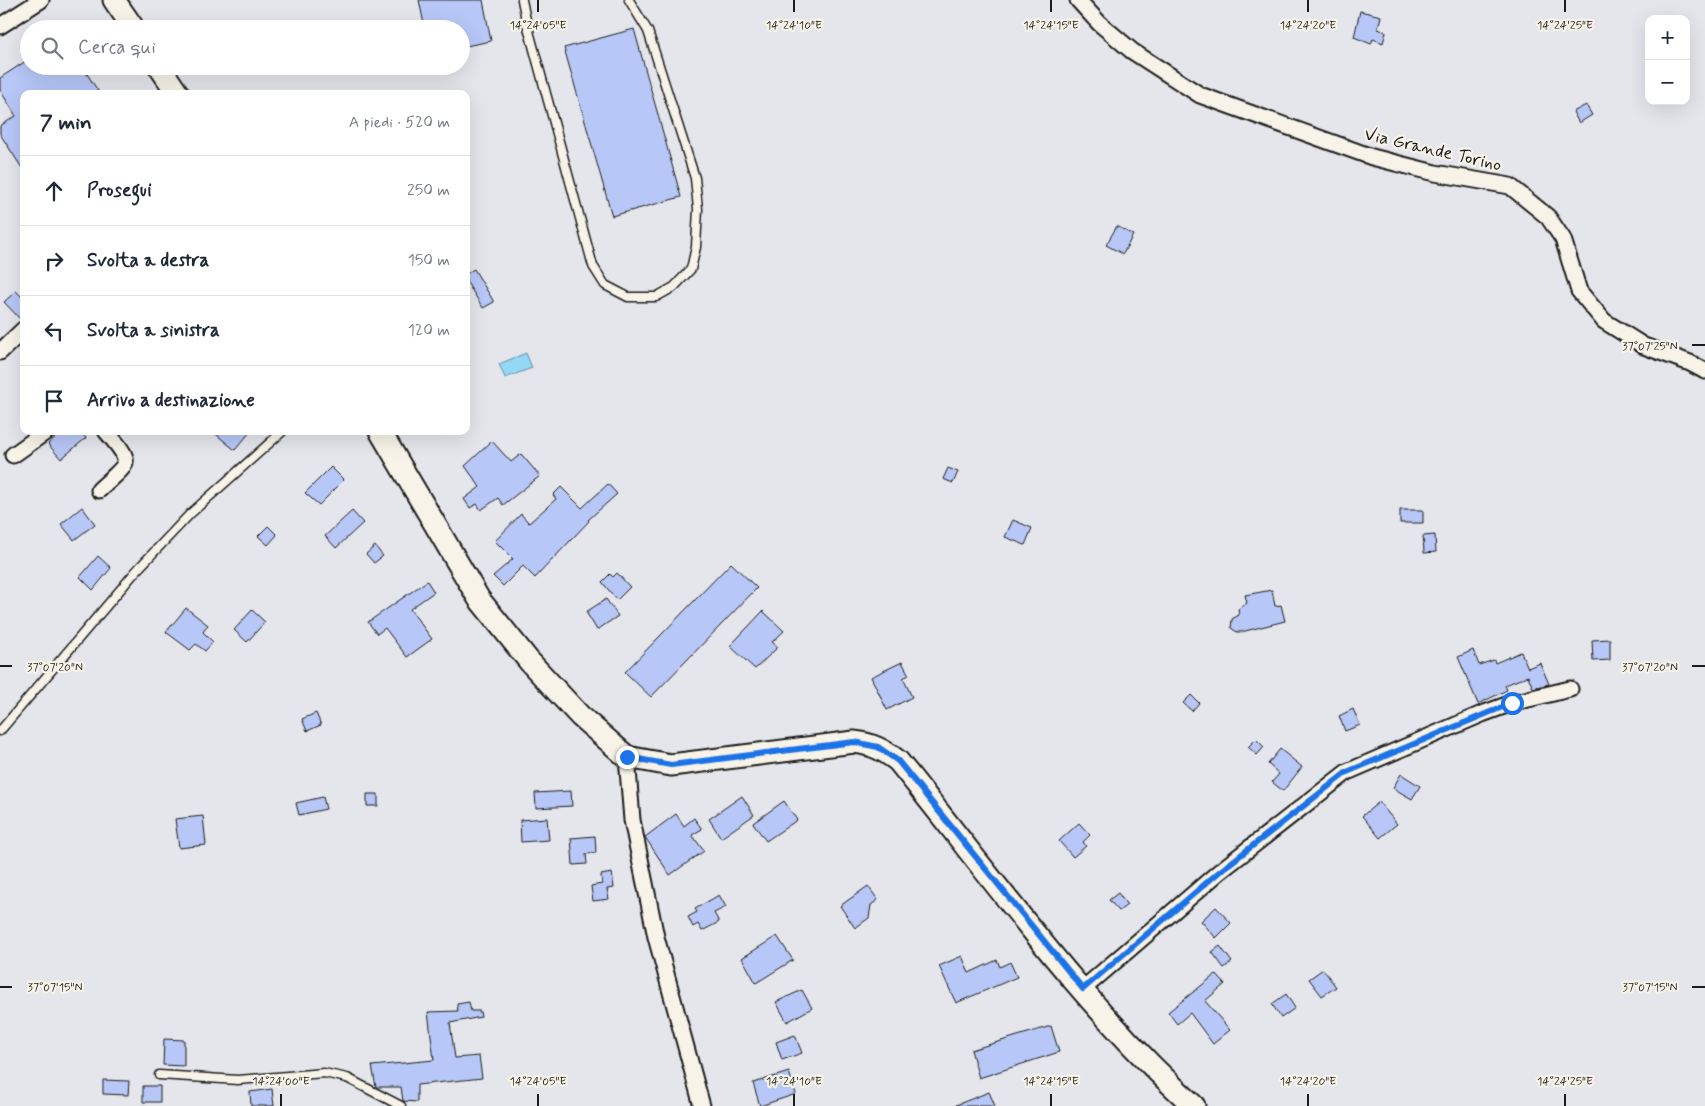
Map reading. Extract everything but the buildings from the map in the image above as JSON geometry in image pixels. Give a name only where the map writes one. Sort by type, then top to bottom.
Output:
[{"type":"street","points":[[0,26],[41,0]]},
{"type":"street","name":"Via Grande Torino","points":[[1078,0],[1099,23],[1132,51],[1200,95],[1372,157],[1435,173],[1510,186],[1548,217],[1563,239],[1579,291],[1604,321],[1644,346],[1690,362],[1705,372]]},
{"type":"street","points":[[118,1],[129,20]]},
{"type":"street","points":[[165,75],[175,90]]},
{"type":"street","points":[[0,352],[20,333]]},
{"type":"street","points":[[13,455],[41,435]]},
{"type":"street","points":[[99,490],[124,467],[126,459],[124,453],[109,435]]},
{"type":"street","points":[[382,435],[479,598],[529,661],[561,696],[580,716],[627,757],[671,765],[854,742],[878,747],[898,761],[1083,989],[1131,1043],[1194,1106]]},
{"type":"street","points":[[1083,989],[1219,872],[1347,772],[1482,714],[1512,703],[1570,689]]},
{"type":"street","points":[[627,757],[632,820],[656,937],[702,1106]]},
{"type":"lane","points":[[522,0],[594,266],[605,285],[628,297],[656,297],[674,287],[691,269],[696,247],[698,209],[695,178],[648,31],[629,0]]},
{"type":"lane","points":[[0,731],[137,570],[190,514],[279,435]]},
{"type":"lane","points":[[160,1075],[238,1080],[330,1074],[347,1078],[401,1106]]},
{"type":"water","points":[[526,353],[532,368],[505,378],[499,364]]},
{"type":"route","points":[[627,757],[671,765],[854,742],[878,747],[898,761],[1083,989],[1219,872],[1347,772],[1512,703]]}]
